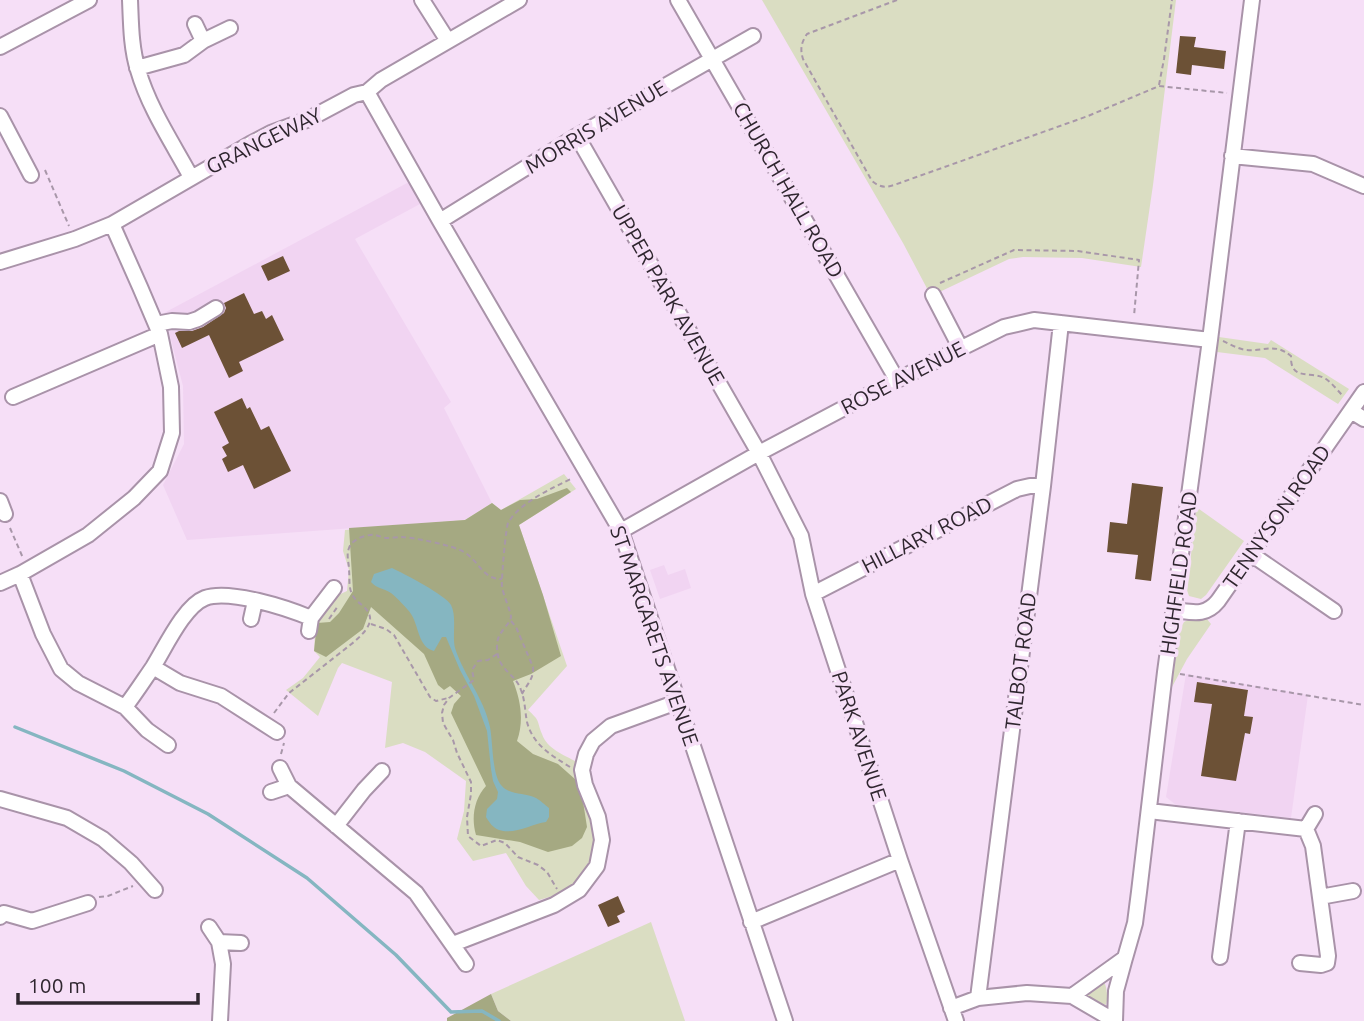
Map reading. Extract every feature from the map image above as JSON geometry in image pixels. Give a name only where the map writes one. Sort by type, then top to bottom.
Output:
[{"type":"street","points":[[0,47],[89,0]]},
{"type":"street","points":[[130,0],[137,68],[147,95],[191,177]]},
{"type":"street","points":[[422,0],[449,41]]},
{"type":"street","name":"GRANGEWAY","points":[[0,262],[75,239],[112,224],[271,133],[309,119],[354,95],[368,92],[381,80],[519,0]]},
{"type":"street","name":"CHURCH HALL ROAD","points":[[678,0],[897,380]]},
{"type":"street","name":"HIGHFIELD ROAD","points":[[1115,1021],[1116,991],[1135,923],[1252,0]]},
{"type":"street","points":[[195,24],[203,41]]},
{"type":"street","points":[[137,68],[184,55],[203,41],[230,28]]},
{"type":"street","name":"MORRIS AVENUE","points":[[440,221],[577,136],[753,36]]},
{"type":"street","name":"ST MARGARETS AVENUE","points":[[368,92],[621,531],[785,1021]]},
{"type":"street","points":[[0,116],[31,175]]},
{"type":"street","name":"UPPER PARK AVENUE","points":[[577,136],[759,453]]},
{"type":"street","points":[[1232,156],[1312,164],[1364,186]]},
{"type":"street","points":[[0,583],[25,572],[88,535],[134,498],[160,471],[173,433],[171,387],[158,329],[112,224]]},
{"type":"street","points":[[933,295],[961,349]]},
{"type":"street","points":[[13,397],[173,321],[188,322],[198,319],[216,308]]},
{"type":"street","name":"ROSE AVENUE","points":[[621,531],[759,453],[1004,327],[1034,320],[1210,340]]},
{"type":"street","name":"TALBOT ROAD","points":[[978,998],[1061,323]]},
{"type":"street","points":[[1357,403],[1364,419]]},
{"type":"street","name":"TENNYSON ROAD","points":[[1174,610],[1208,611],[1219,601],[1357,403]]},
{"type":"street","name":"PARK AVENUE","points":[[759,453],[801,537],[813,594],[953,1014]]},
{"type":"street","name":"HILLARY ROAD","points":[[813,594],[1017,489],[1043,486]]},
{"type":"street","points":[[1251,554],[1334,611]]},
{"type":"street","points":[[25,572],[43,634],[61,669],[78,683],[125,708],[147,730],[168,745]]},
{"type":"street","points":[[125,708],[184,615],[203,599],[219,595],[255,601],[284,608],[310,624],[334,588]]},
{"type":"street","points":[[251,619],[255,601]]},
{"type":"street","points":[[153,667],[180,683],[221,696],[271,728]]},
{"type":"street","points":[[453,944],[554,905],[579,890],[597,866],[602,840],[598,817],[582,770],[586,754],[593,741],[611,726],[677,702]]},
{"type":"street","points":[[280,768],[289,786],[416,892],[466,964]]},
{"type":"street","points":[[336,826],[382,771]]},
{"type":"street","points":[[271,792],[289,786]]},
{"type":"street","points":[[0,799],[67,818],[103,839],[131,863],[151,886]]},
{"type":"street","points":[[1149,811],[1306,829]]},
{"type":"street","points":[[1306,829],[1315,814]]},
{"type":"street","points":[[1220,957],[1238,821]]},
{"type":"street","points":[[1300,963],[1321,965],[1327,963],[1328,956],[1313,846],[1306,829]]},
{"type":"street","points":[[751,922],[900,860]]},
{"type":"street","points":[[1320,897],[1353,891]]},
{"type":"street","points":[[0,917],[4,913],[32,921],[88,903]]},
{"type":"street","points":[[209,927],[219,942],[223,964],[220,1021]]},
{"type":"street","points":[[219,942],[241,943]]},
{"type":"street","points":[[1072,996],[1125,958]]},
{"type":"street","points":[[953,1014],[978,998],[1027,993],[1072,996],[1115,1021]]},
{"type":"path","points":[[897,0],[807,34],[801,49],[803,59],[872,181],[886,188],[1087,116],[1159,86],[1240,94]]},
{"type":"path","points":[[1159,86],[1172,0]]},
{"type":"path","points":[[31,175],[45,170],[75,239]]},
{"type":"path","points":[[933,295],[933,286],[1014,250],[1078,251],[1139,260],[1132,331]]},
{"type":"path","points":[[1210,340],[1246,350],[1276,348],[1291,356],[1291,365],[1295,371],[1326,379],[1342,395],[1357,403]]},
{"type":"path","points":[[582,770],[571,767],[538,745],[531,734],[521,689],[502,667],[498,654],[498,638],[511,615],[502,588],[506,525],[541,493],[586,472]]},
{"type":"path","points":[[2,508],[25,572]]},
{"type":"path","points":[[280,768],[285,740],[271,728],[289,694],[354,642],[370,624],[367,609],[352,595],[348,559],[349,547],[353,542],[364,536],[377,535],[385,538],[404,537],[454,548],[467,554],[489,577],[502,579]]},
{"type":"path","points":[[510,620],[516,627],[533,667],[531,682],[522,694]]},
{"type":"path","points":[[370,624],[386,629],[394,635],[430,697],[436,701],[449,698]]},
{"type":"path","points":[[498,654],[488,660],[478,661],[472,670],[474,680],[449,698],[442,713],[443,723],[471,782],[468,836],[481,846],[498,840],[505,843],[518,858],[547,872],[560,896],[554,905]]},
{"type":"path","points":[[1165,672],[1364,705]]},
{"type":"path","points":[[88,903],[90,897],[108,896],[151,886]]},
{"type":"shaded area","points":[[762,0],[1176,0],[1141,267],[1082,258],[1023,257],[1009,259],[931,296]]},
{"type":"shaded area","points":[[409,182],[420,204],[355,239],[451,402],[444,408],[492,503],[465,520],[187,540],[163,485],[184,444],[183,386],[164,313]]},
{"type":"shaded area","points":[[1219,337],[1268,344],[1271,340],[1349,389],[1338,404],[1265,358],[1217,352]]},
{"type":"shaded area","points":[[564,474],[576,489],[519,525],[567,666],[528,710],[537,719],[548,744],[577,762],[598,824],[593,860],[579,883],[567,892],[539,900],[526,886],[506,853],[473,861],[457,839],[464,811],[466,781],[425,752],[403,743],[385,748],[392,682],[342,663],[318,716],[286,690],[303,678],[320,657],[314,651],[315,629],[319,617],[329,603],[347,591],[349,570],[343,551],[345,530],[465,520],[492,503],[501,510]]},
{"type":"shaded area","points":[[567,488],[571,492],[519,525],[561,656],[531,674],[513,681],[521,711],[517,741],[533,754],[558,764],[576,780],[582,795],[587,827],[582,838],[572,846],[548,852],[520,842],[476,835],[475,809],[486,786],[451,713],[461,696],[450,686],[444,690],[438,685],[424,654],[371,607],[363,629],[326,657],[314,651],[317,623],[330,622],[353,591],[349,528],[465,520],[492,503],[501,510],[520,500],[537,499]]},
{"type":"shaded area","points":[[1199,509],[1244,541],[1201,599],[1189,596],[1187,590],[1196,511]]},
{"type":"shaded area","points":[[664,565],[668,575],[685,569],[691,588],[660,599],[650,570]]},
{"type":"shaded area","points":[[392,568],[433,591],[451,605],[455,648],[487,716],[498,780],[509,791],[536,798],[549,808],[546,822],[505,831],[495,828],[486,817],[487,809],[497,799],[498,792],[493,781],[487,731],[474,696],[446,637],[442,637],[434,651],[429,649],[422,641],[407,609],[391,593],[371,582],[374,574]]},
{"type":"shaded area","points":[[1190,619],[1207,619],[1211,624],[1172,687],[1179,631],[1184,622]]},
{"type":"shaded area","points":[[1186,674],[1308,695],[1291,818],[1176,805],[1166,797]]},
{"type":"shaded area","points":[[651,922],[685,1021],[511,1021],[498,1011],[491,994]]},
{"type":"shaded area","points":[[1103,983],[1107,992],[1106,1005],[1085,996]]},
{"type":"shaded area","points":[[491,994],[498,1011],[511,1021],[447,1021],[447,1018]]},
{"type":"building","points":[[1180,36],[1196,37],[1194,47],[1226,51],[1224,69],[1192,65],[1191,75],[1176,73]]},
{"type":"building","points":[[283,256],[290,271],[268,281],[261,266]]},
{"type":"building","points":[[244,293],[254,314],[262,311],[266,319],[272,315],[284,340],[239,362],[243,371],[229,378],[209,335],[182,348],[175,333],[203,327],[224,313],[224,303]]},
{"type":"building","points":[[242,398],[247,409],[250,407],[261,430],[269,426],[291,471],[254,489],[243,465],[228,472],[222,459],[227,456],[222,447],[229,443],[214,412]]},
{"type":"building","points":[[1132,483],[1163,487],[1151,581],[1135,579],[1138,555],[1107,552],[1110,522],[1127,524]]},
{"type":"building","points":[[1197,682],[1248,690],[1244,716],[1253,717],[1250,734],[1245,733],[1236,781],[1201,776],[1212,704],[1194,702]]},
{"type":"building","points":[[618,896],[625,912],[617,916],[620,922],[608,927],[598,905]]},
{"type":"waterway","points":[[15,727],[124,771],[208,814],[307,878],[396,955],[451,1012],[482,1011],[499,1021]]}]
